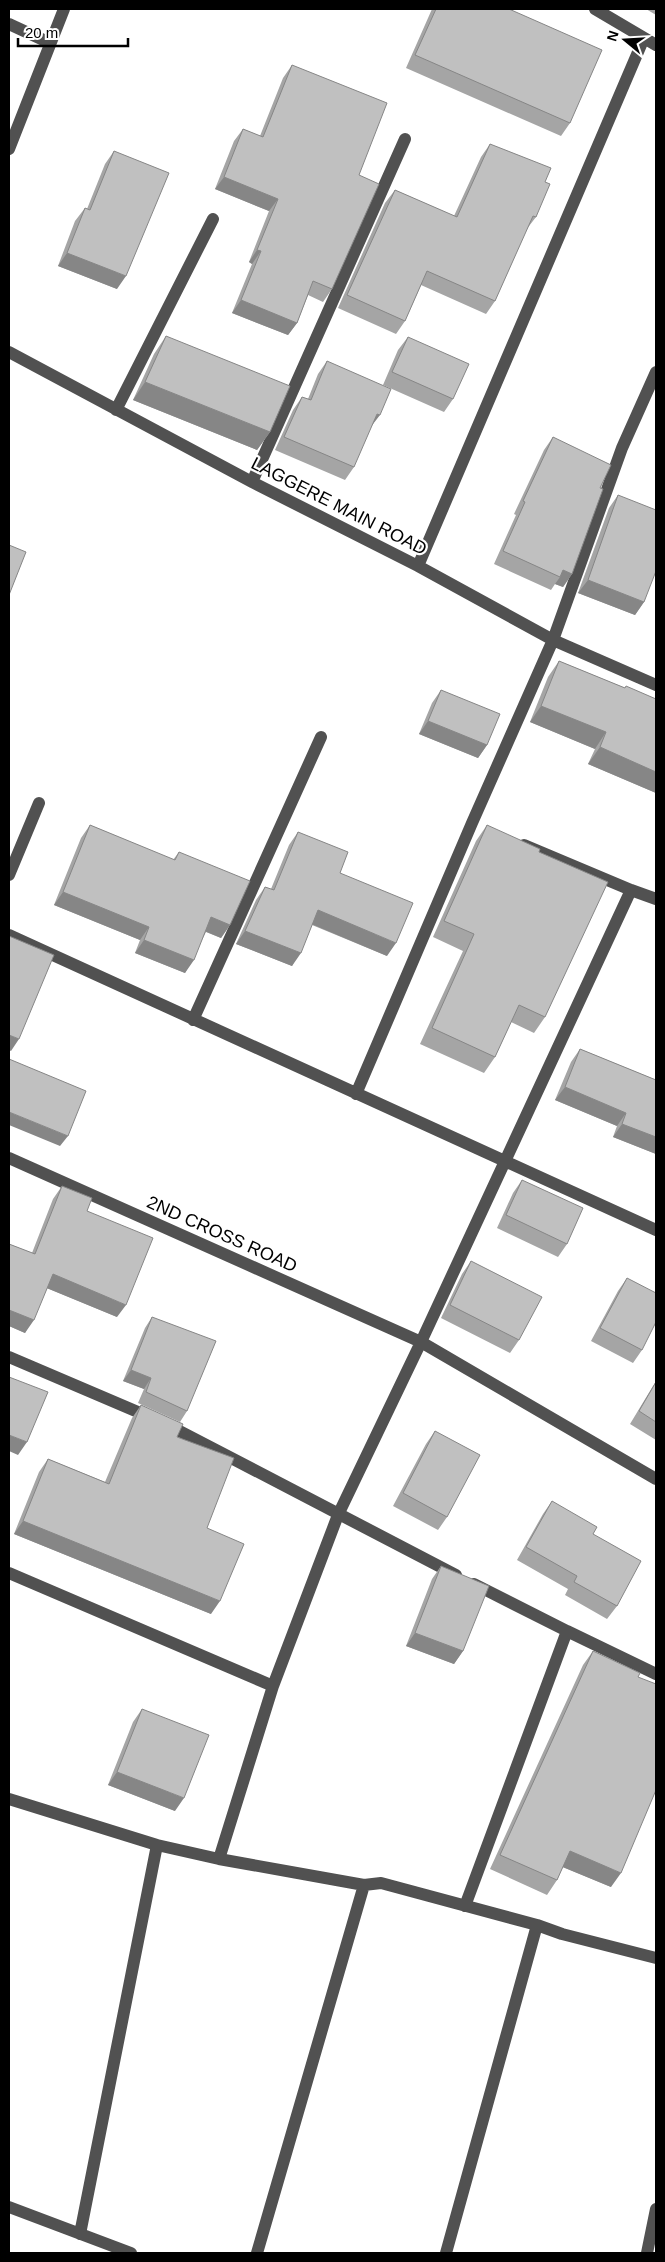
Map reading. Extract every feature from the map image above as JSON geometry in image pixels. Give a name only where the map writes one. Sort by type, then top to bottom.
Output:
[{"type":"street","points":[[9,149],[64,9]]},
{"type":"street","points":[[595,9],[656,45]]},
{"type":"street","points":[[9,24],[50,43]]},
{"type":"street","points":[[418,566],[644,38]]},
{"type":"street","points":[[252,482],[405,139]]},
{"type":"street","points":[[116,410],[213,219]]},
{"type":"street","name":"LAGGERE MAIN ROAD","points":[[9,352],[252,482],[418,566],[553,640],[656,685]]},
{"type":"street","points":[[356,1094],[476,825],[553,640],[622,448],[656,372]]},
{"type":"street","points":[[194,1020],[321,737]]},
{"type":"street","points":[[9,875],[39,803]]},
{"type":"street","points":[[516,842],[656,899]]},
{"type":"street","points":[[219,1859],[274,1686],[338,1515],[421,1342],[630,890]]},
{"type":"street","points":[[9,935],[656,1230]]},
{"type":"street","name":"2ND CROSS ROAD","points":[[9,1158],[421,1342],[656,1479]]},
{"type":"street","points":[[9,1357],[166,1424],[338,1515],[656,1674]]},
{"type":"street","points":[[9,1573],[274,1686]]},
{"type":"street","points":[[465,1906],[567,1631]]},
{"type":"street","points":[[9,1799],[157,1845],[219,1859],[364,1885],[381,1883],[537,1925],[562,1934],[656,1958]]},
{"type":"street","points":[[80,2234],[157,1845]]},
{"type":"street","points":[[257,2253],[364,1885]]},
{"type":"street","points":[[446,2253],[537,1925]]},
{"type":"street","points":[[9,2207],[131,2253]]},
{"type":"street","points":[[647,2253],[656,2209]]},
{"type":"building","points":[[436,9],[509,9],[602,50],[570,123],[415,55]]},
{"type":"building","points":[[292,65],[387,103],[359,175],[379,184],[332,289],[313,281],[297,323],[241,300],[261,251],[257,250],[278,199],[224,177],[243,129],[263,137]]},
{"type":"building","points":[[490,144],[551,168],[545,182],[550,184],[536,217],[533,216],[495,301],[427,271],[405,321],[347,295],[395,190],[457,217]]},
{"type":"building","points":[[114,151],[169,173],[126,276],[67,253],[85,208],[90,210]]},
{"type":"building","points":[[166,336],[290,386],[270,432],[145,382]]},
{"type":"building","points":[[408,337],[469,364],[453,399],[392,372]]},
{"type":"building","points":[[327,361],[391,389],[380,415],[377,414],[354,467],[284,437],[302,397],[311,400]]},
{"type":"building","points":[[553,437],[611,465],[600,488],[603,489],[572,574],[563,570],[560,577],[503,551],[525,502],[523,501]]},
{"type":"building","points":[[618,495],[656,510],[656,571],[644,602],[588,580]]},
{"type":"building","points":[[9,545],[26,552],[9,595]]},
{"type":"building","points":[[559,661],[656,699],[656,772],[600,747],[606,732],[541,706]]},
{"type":"building","points":[[441,690],[500,714],[487,745],[428,721]]},
{"type":"building","points":[[90,825],[175,860],[179,852],[250,881],[230,925],[211,917],[194,960],[144,940],[149,927],[63,892]]},
{"type":"building","points":[[487,825],[540,849],[539,852],[608,882],[545,1017],[519,1005],[495,1057],[432,1028],[474,934],[444,921]]},
{"type":"building","points":[[298,832],[348,852],[340,873],[413,903],[396,943],[318,910],[301,953],[245,931],[265,887],[274,890]]},
{"type":"building","points":[[9,936],[54,955],[19,1039],[9,1035]]},
{"type":"building","points":[[580,1049],[656,1080],[656,1137],[622,1124],[626,1113],[565,1087]]},
{"type":"building","points":[[9,1059],[86,1091],[68,1136],[9,1112]]},
{"type":"building","points":[[522,1180],[583,1208],[567,1244],[506,1215]]},
{"type":"building","points":[[62,1186],[92,1198],[87,1211],[153,1238],[126,1305],[53,1274],[34,1320],[9,1310],[9,1244],[35,1254]]},
{"type":"building","points":[[471,1261],[542,1297],[519,1340],[450,1305]]},
{"type":"building","points":[[627,1278],[656,1293],[656,1322],[642,1350],[600,1328]]},
{"type":"building","points":[[152,1317],[216,1341],[187,1411],[146,1392],[151,1378],[131,1370]]},
{"type":"building","points":[[9,1377],[48,1392],[27,1442],[9,1435]]},
{"type":"building","points":[[656,1382],[656,1422],[639,1411]]},
{"type":"building","points":[[141,1405],[183,1424],[177,1437],[234,1458],[207,1528],[244,1544],[220,1601],[23,1521],[48,1459],[109,1484]]},
{"type":"building","points":[[435,1431],[480,1455],[447,1517],[403,1493]]},
{"type":"building","points":[[552,1501],[597,1527],[593,1534],[641,1561],[617,1606],[574,1582],[577,1576],[526,1547]]},
{"type":"building","points":[[441,1566],[489,1586],[463,1651],[415,1633]]},
{"type":"building","points":[[593,1651],[640,1673],[638,1677],[656,1684],[656,1790],[621,1873],[570,1851],[557,1880],[500,1855]]},
{"type":"building","points":[[142,1709],[209,1735],[184,1798],[117,1772]]}]
